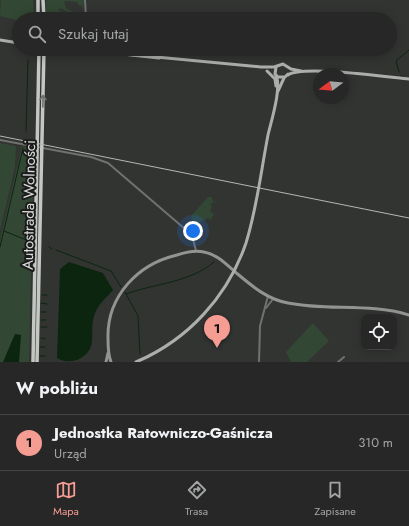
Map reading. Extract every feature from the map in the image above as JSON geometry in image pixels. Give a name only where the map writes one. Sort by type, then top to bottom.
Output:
[{"type":"highway","points":[[38,0],[38,12]]},
{"type":"highway","points":[[43,0],[44,12]]},
{"type":"highway","name":"Autostrada Wolności","points":[[33,362],[39,56]]},
{"type":"highway","name":"Autostrada Wolności","points":[[37,362],[44,56]]},
{"type":"main road","points":[[0,40],[12,42]]},
{"type":"main road","points":[[129,56],[172,58],[261,67],[276,67],[280,64],[301,71],[409,79]]},
{"type":"main road","points":[[261,67],[280,78],[301,71]]},
{"type":"main road","points":[[136,362],[164,348],[191,328],[211,307],[238,264],[247,241],[259,189],[277,94],[278,80],[276,75],[276,67]]},
{"type":"main road","points":[[277,94],[287,76],[288,67]]},
{"type":"main road","points":[[267,70],[276,81],[277,94]]},
{"type":"street","points":[[85,0],[86,12]]},
{"type":"street","points":[[0,140],[91,157],[108,163],[184,227],[194,238],[196,251]]},
{"type":"street","points":[[106,362],[111,314],[120,295],[131,280],[143,269],[157,261],[196,251],[210,253],[219,258],[257,290],[274,299],[298,304],[383,309],[409,315]]},
{"type":"street","points":[[259,362],[260,326],[266,309],[268,296]]},
{"type":"street","points":[[266,309],[274,299]]},
{"type":"street","points":[[108,353],[111,362]]},
{"type":"street","points":[[338,362],[344,357]]},
{"type":"shaded area","points":[[1,0],[33,0],[34,12],[12,12],[12,19],[0,16]]},
{"type":"shaded area","points":[[46,0],[84,0],[83,10],[82,6],[78,5],[78,2],[64,1],[66,8],[73,12],[67,12],[60,8],[58,10],[62,12],[46,12]]},
{"type":"shaded area","points":[[0,143],[16,146],[15,167],[0,231]]},
{"type":"shaded area","points":[[22,146],[34,149],[29,362],[0,362],[0,240]]},
{"type":"shaded area","points":[[39,152],[36,362],[34,362]]},
{"type":"shaded area","points":[[208,197],[211,197],[214,202],[217,201],[210,205],[212,207],[210,211],[214,215],[210,220],[208,218],[197,224],[191,216]]},
{"type":"shaded area","points":[[69,262],[103,273],[113,290],[98,307],[94,317],[92,325],[92,344],[89,350],[85,355],[77,360],[64,361],[57,358],[60,269]]},
{"type":"shaded area","points":[[313,323],[329,341],[307,362],[291,362],[286,352]]},
{"type":"shaded area","points":[[15,334],[21,335],[19,362],[3,362]]},
{"type":"waterway","points":[[399,72],[396,61],[409,50]]},
{"type":"waterway","points":[[26,131],[28,60]]},
{"type":"waterway","points":[[0,247],[23,148]]},
{"type":"waterway","points":[[4,231],[29,241]]},
{"type":"waterway","points":[[56,250],[111,271],[121,287]]},
{"type":"waterway","points":[[126,294],[172,282],[194,274],[214,262]]},
{"type":"waterway","points":[[125,292],[138,316],[140,354]]},
{"type":"waterway","points":[[42,295],[47,295]]},
{"type":"waterway","points":[[41,303],[47,304]]},
{"type":"waterway","points":[[41,312],[46,312]]},
{"type":"waterway","points":[[41,320],[46,320]]},
{"type":"waterway","points":[[41,327],[47,327]]},
{"type":"waterway","points":[[41,338],[45,339]]},
{"type":"waterway","points":[[40,347],[45,347]]},
{"type":"waterway","points":[[40,356],[45,356]]},
{"type":"railway","points":[[0,136],[409,218]]},
{"type":"place","name":"Jednostka Ratowniczo-Gaśnicza","points":[[217,348]]}]
